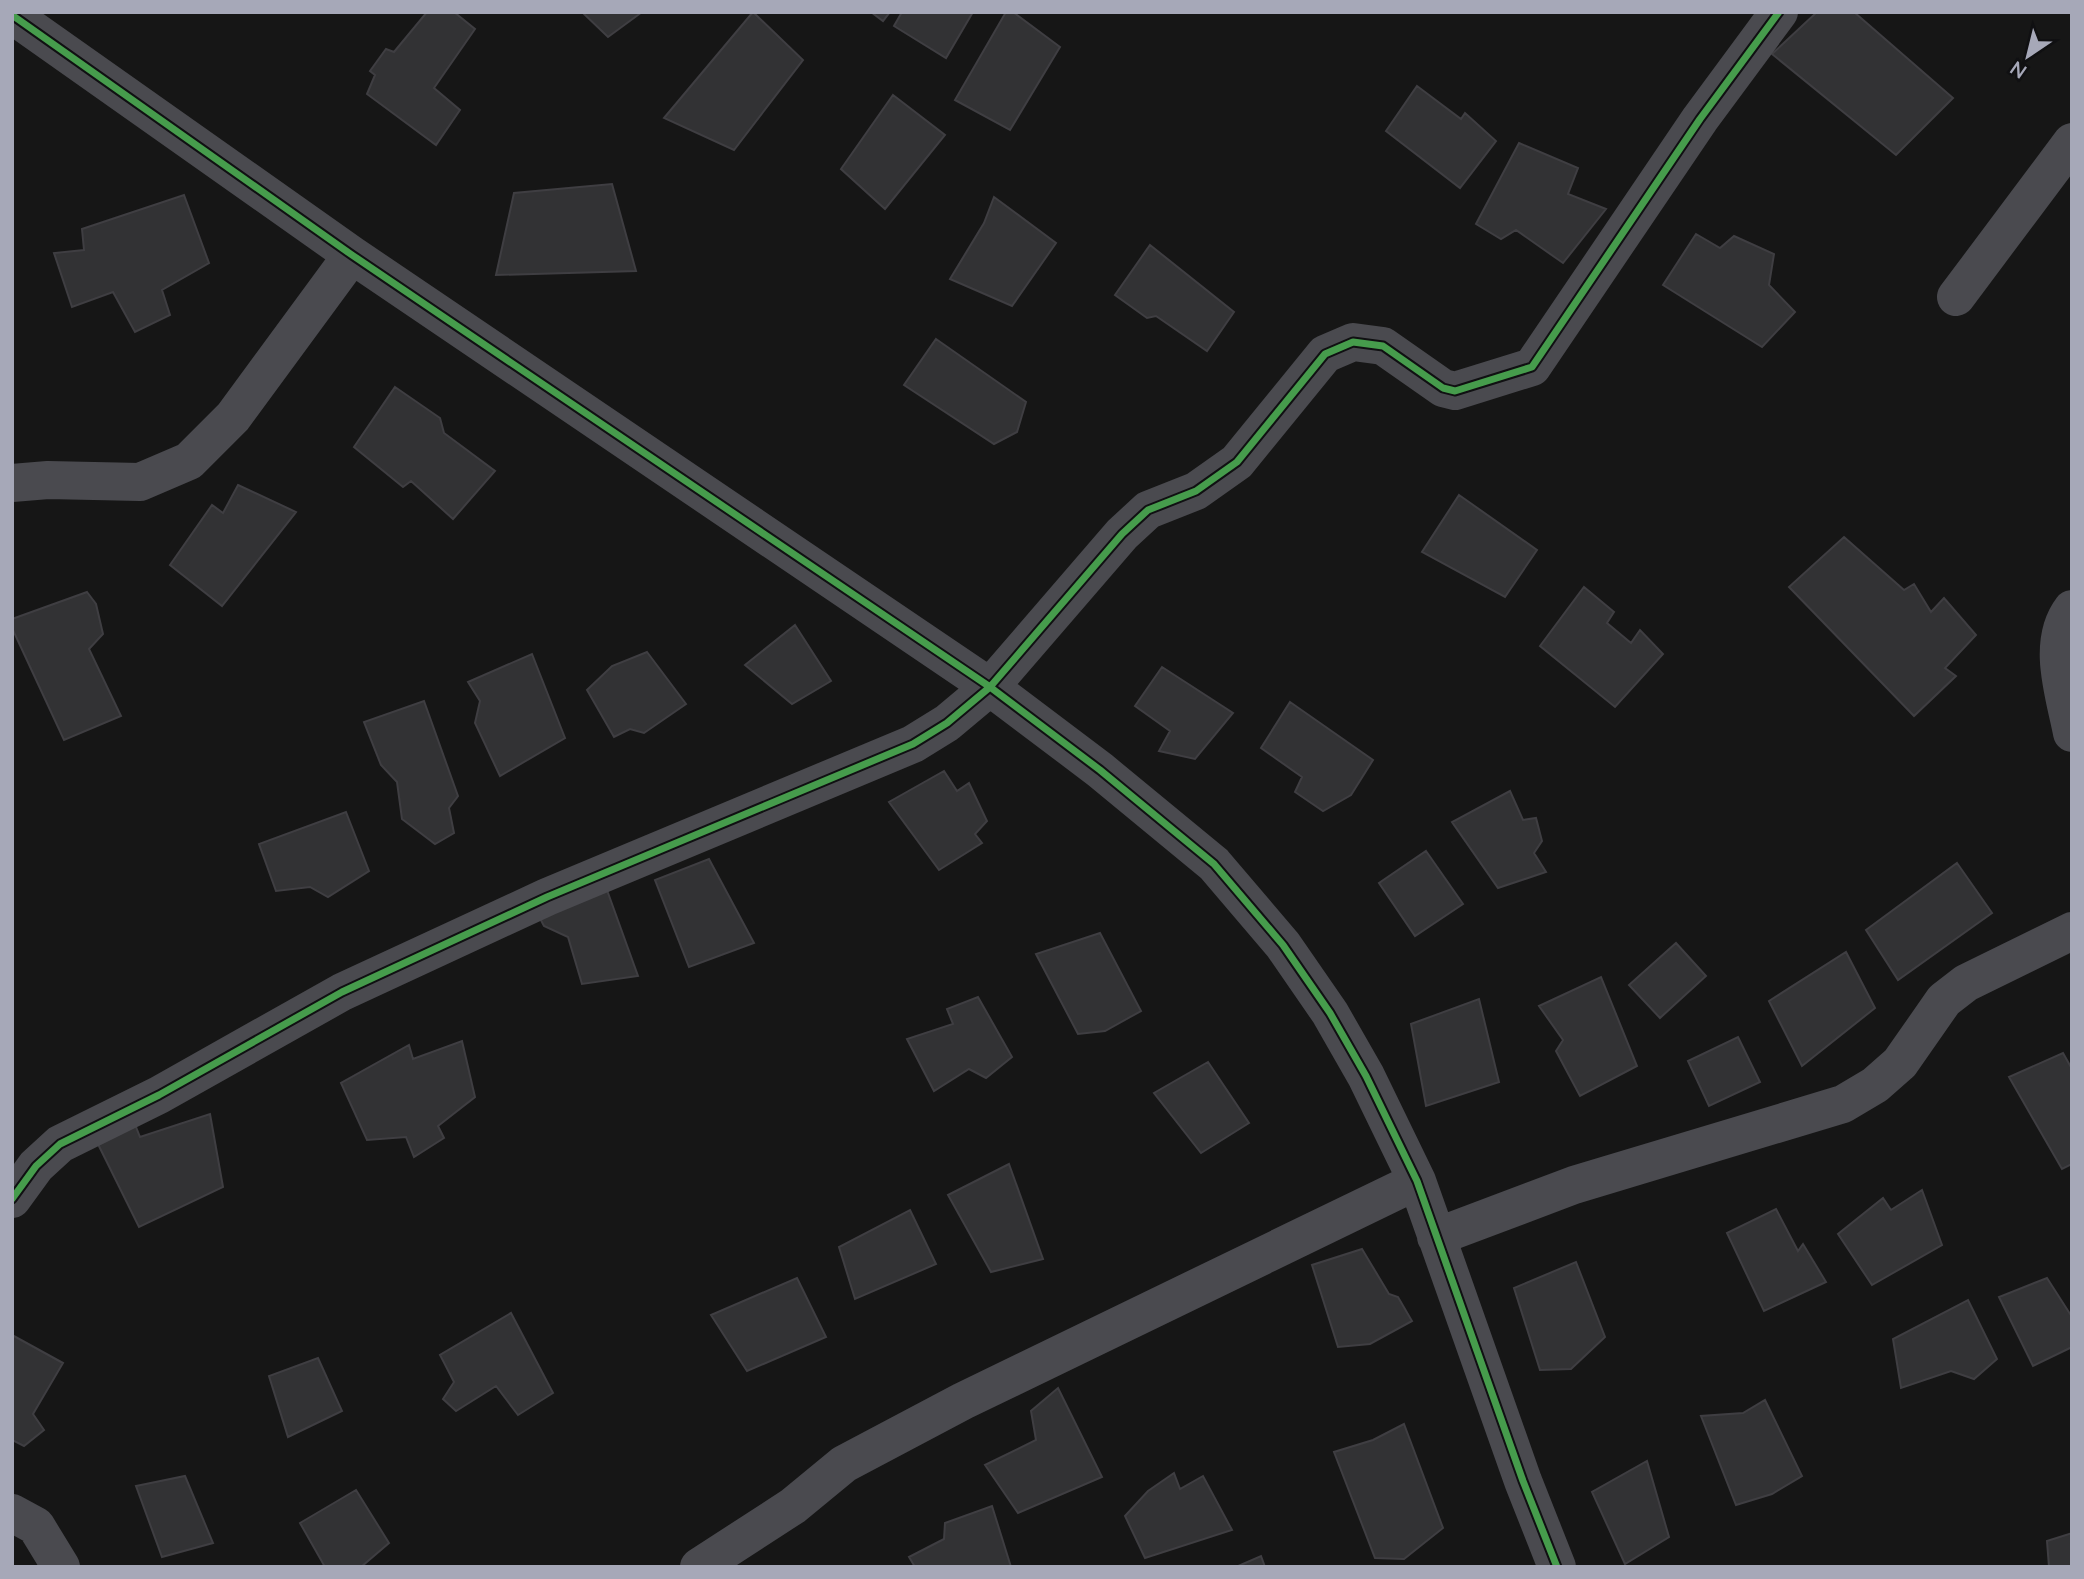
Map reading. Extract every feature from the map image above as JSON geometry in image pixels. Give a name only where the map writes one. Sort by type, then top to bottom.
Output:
[{"type":"street","points":[[12,1199],[36,1166],[60,1144],[159,1096],[342,992],[547,897],[913,744],[947,723],[990,687],[1122,534],[1147,510],[1196,491],[1237,462],[1325,354],[1353,342],[1383,345],[1443,388],[1455,391],[1532,367],[1700,119],[1779,12]]},
{"type":"street","points":[[12,15],[352,255],[990,687],[1100,770],[1214,864],[1283,945],[1331,1013],[1366,1076],[1417,1181],[1557,1567]]},
{"type":"street","points":[[1956,297],[2072,142]]},
{"type":"street","points":[[12,483],[48,480],[140,482],[189,461],[233,417],[352,255]]},
{"type":"street","points":[[2072,609],[2064,620],[2058,663],[2072,733]]},
{"type":"street","points":[[1436,1237],[1574,1185],[1843,1104],[1875,1085],[1899,1063],[1944,1000],[1955,991],[2072,931]]},
{"type":"street","points":[[699,1567],[793,1506],[844,1464],[963,1401],[1417,1181]]},
{"type":"street","points":[[12,1513],[36,1526],[61,1567]]},
{"type":"building","points":[[427,12],[454,12],[475,29],[434,88],[460,110],[436,145],[367,94],[375,75],[370,71],[386,49],[394,52]]},
{"type":"building","points":[[582,12],[642,12],[608,37]]},
{"type":"building","points":[[753,12],[803,60],[734,150],[664,118]]},
{"type":"building","points":[[871,12],[890,12],[883,21]]},
{"type":"building","points":[[902,12],[973,12],[946,58],[894,26]]},
{"type":"building","points":[[1006,12],[1013,12],[1060,47],[1010,130],[955,100]]},
{"type":"building","points":[[1817,12],[1854,12],[1953,98],[1896,155],[1772,54]]},
{"type":"building","points":[[1417,86],[1461,119],[1465,113],[1496,141],[1460,188],[1386,131]]},
{"type":"building","points":[[893,95],[945,135],[885,209],[841,169]]},
{"type":"building","points":[[1519,143],[1578,168],[1568,194],[1606,209],[1563,263],[1516,230],[1501,239],[1476,224]]},
{"type":"building","points":[[612,184],[636,271],[496,275],[514,193]]},
{"type":"building","points":[[184,195],[209,263],[162,290],[170,315],[135,332],[113,292],[72,307],[54,253],[84,250],[82,229]]},
{"type":"building","points":[[994,197],[1056,243],[1012,306],[950,279],[984,223]]},
{"type":"building","points":[[1696,234],[1720,248],[1734,236],[1774,254],[1769,285],[1795,312],[1762,347],[1663,285]]},
{"type":"building","points":[[1150,245],[1234,312],[1207,351],[1156,316],[1147,318],[1115,295]]},
{"type":"building","points":[[936,339],[1026,402],[1017,432],[994,444],[904,385]]},
{"type":"building","points":[[395,387],[440,418],[444,433],[495,471],[453,519],[411,481],[403,487],[354,447]]},
{"type":"building","points":[[238,485],[296,512],[222,606],[170,565],[212,505],[223,513]]},
{"type":"building","points":[[1459,495],[1537,550],[1505,597],[1422,552]]},
{"type":"building","points":[[1844,537],[1904,590],[1914,584],[1931,612],[1944,598],[1976,635],[1945,668],[1956,676],[1914,716],[1789,587]]},
{"type":"building","points":[[1584,587],[1614,612],[1607,623],[1631,643],[1640,630],[1663,654],[1615,707],[1540,646]]},
{"type":"building","points":[[87,592],[96,604],[103,634],[89,649],[121,716],[64,740],[12,628],[12,619]]},
{"type":"building","points":[[795,625],[831,681],[792,704],[745,665]]},
{"type":"building","points":[[647,652],[686,704],[644,733],[630,729],[614,737],[587,690],[612,666]]},
{"type":"building","points":[[532,654],[565,738],[500,776],[475,723],[480,701],[468,682]]},
{"type":"building","points":[[1162,667],[1233,713],[1195,759],[1159,751],[1170,731],[1135,706]]},
{"type":"building","points":[[424,701],[458,796],[449,808],[454,833],[435,844],[402,819],[397,782],[381,765],[364,722]]},
{"type":"building","points":[[1290,702],[1373,760],[1351,795],[1323,811],[1295,792],[1302,777],[1261,748]]},
{"type":"building","points":[[944,771],[957,791],[969,783],[987,821],[975,834],[982,843],[939,870],[889,802]]},
{"type":"building","points":[[1510,791],[1523,820],[1536,818],[1542,841],[1534,853],[1546,872],[1498,888],[1452,822]]},
{"type":"building","points":[[346,812],[369,871],[328,897],[310,887],[276,891],[259,844]]},
{"type":"building","points":[[1426,851],[1463,904],[1415,936],[1379,883]]},
{"type":"building","points":[[709,859],[754,943],[689,967],[655,880]]},
{"type":"building","points":[[1957,863],[1992,913],[1898,980],[1866,930]]},
{"type":"building","points":[[603,879],[638,976],[582,984],[568,937],[544,926],[535,909]]},
{"type":"building","points":[[1100,933],[1141,1011],[1105,1031],[1078,1034],[1036,954]]},
{"type":"building","points":[[1676,943],[1706,976],[1660,1018],[1629,985]]},
{"type":"building","points":[[1846,952],[1875,1008],[1802,1066],[1769,1001]]},
{"type":"building","points":[[1601,977],[1637,1066],[1580,1096],[1556,1051],[1563,1040],[1539,1006]]},
{"type":"building","points":[[978,997],[1012,1057],[986,1078],[969,1069],[934,1091],[907,1039],[953,1024],[947,1009]]},
{"type":"building","points":[[1479,999],[1499,1082],[1426,1106],[1411,1024]]},
{"type":"building","points":[[1738,1037],[1760,1082],[1709,1106],[1688,1061]]},
{"type":"building","points":[[462,1041],[475,1097],[438,1126],[444,1138],[414,1157],[406,1137],[367,1140],[341,1083],[409,1045],[413,1059]]},
{"type":"building","points":[[2063,1053],[2072,1069],[2072,1164],[2062,1169],[2009,1077]]},
{"type":"building","points":[[1208,1062],[1249,1123],[1201,1153],[1154,1093]]},
{"type":"building","points":[[210,1114],[223,1187],[139,1227],[93,1134],[134,1122],[140,1137]]},
{"type":"building","points":[[1009,1164],[1043,1259],[991,1272],[948,1195]]},
{"type":"building","points":[[1922,1190],[1942,1245],[1872,1285],[1838,1234],[1883,1198],[1891,1210]]},
{"type":"building","points":[[1776,1209],[1798,1251],[1803,1244],[1826,1282],[1764,1311],[1727,1233]]},
{"type":"building","points":[[910,1210],[936,1264],[855,1299],[839,1247]]},
{"type":"building","points":[[1362,1249],[1389,1294],[1398,1297],[1412,1321],[1370,1344],[1338,1347],[1312,1265]]},
{"type":"building","points":[[1576,1262],[1605,1337],[1571,1369],[1540,1370],[1514,1288]]},
{"type":"building","points":[[797,1278],[826,1337],[747,1371],[711,1315]]},
{"type":"building","points":[[2047,1278],[2072,1317],[2072,1347],[2033,1366],[1999,1297]]},
{"type":"building","points":[[1968,1300],[1997,1359],[1974,1379],[1951,1371],[1901,1388],[1893,1339]]},
{"type":"building","points":[[511,1313],[553,1393],[518,1415],[496,1386],[456,1411],[443,1399],[454,1382],[440,1355]]},
{"type":"building","points":[[12,1335],[63,1363],[33,1414],[44,1430],[24,1446],[12,1440]]},
{"type":"building","points":[[318,1358],[342,1411],[288,1437],[269,1376]]},
{"type":"building","points":[[1058,1388],[1102,1477],[1018,1513],[985,1465],[1036,1440],[1031,1411]]},
{"type":"building","points":[[1765,1400],[1802,1476],[1772,1494],[1736,1505],[1701,1416],[1743,1413]]},
{"type":"building","points":[[1404,1424],[1443,1528],[1404,1559],[1375,1558],[1334,1452],[1373,1440]]},
{"type":"building","points":[[1647,1461],[1669,1537],[1625,1564],[1592,1492]]},
{"type":"building","points":[[1174,1473],[1180,1489],[1203,1476],[1232,1530],[1145,1558],[1125,1516],[1148,1491]]},
{"type":"building","points":[[185,1476],[213,1543],[162,1557],[136,1486]]},
{"type":"building","points":[[356,1490],[389,1543],[361,1567],[325,1567],[300,1523]]},
{"type":"building","points":[[992,1506],[1011,1567],[915,1567],[909,1557],[944,1539],[945,1523]]},
{"type":"building","points":[[2072,1533],[2072,1567],[2049,1567],[2047,1541]]},
{"type":"building","points":[[1261,1556],[1265,1567],[1236,1567]]},
{"type":"cycle path","points":[[12,1199],[36,1166],[60,1144],[159,1095],[342,992],[547,897],[913,744],[947,723],[990,687],[1122,534],[1148,510],[1196,491],[1237,462],[1325,354],[1353,342],[1383,346],[1443,388],[1455,391],[1532,367],[1700,119],[1779,12]]},
{"type":"cycle path","points":[[12,15],[352,255],[990,687],[1100,770],[1214,864],[1283,945],[1330,1013],[1366,1076],[1417,1181],[1523,1481],[1557,1567]]}]
